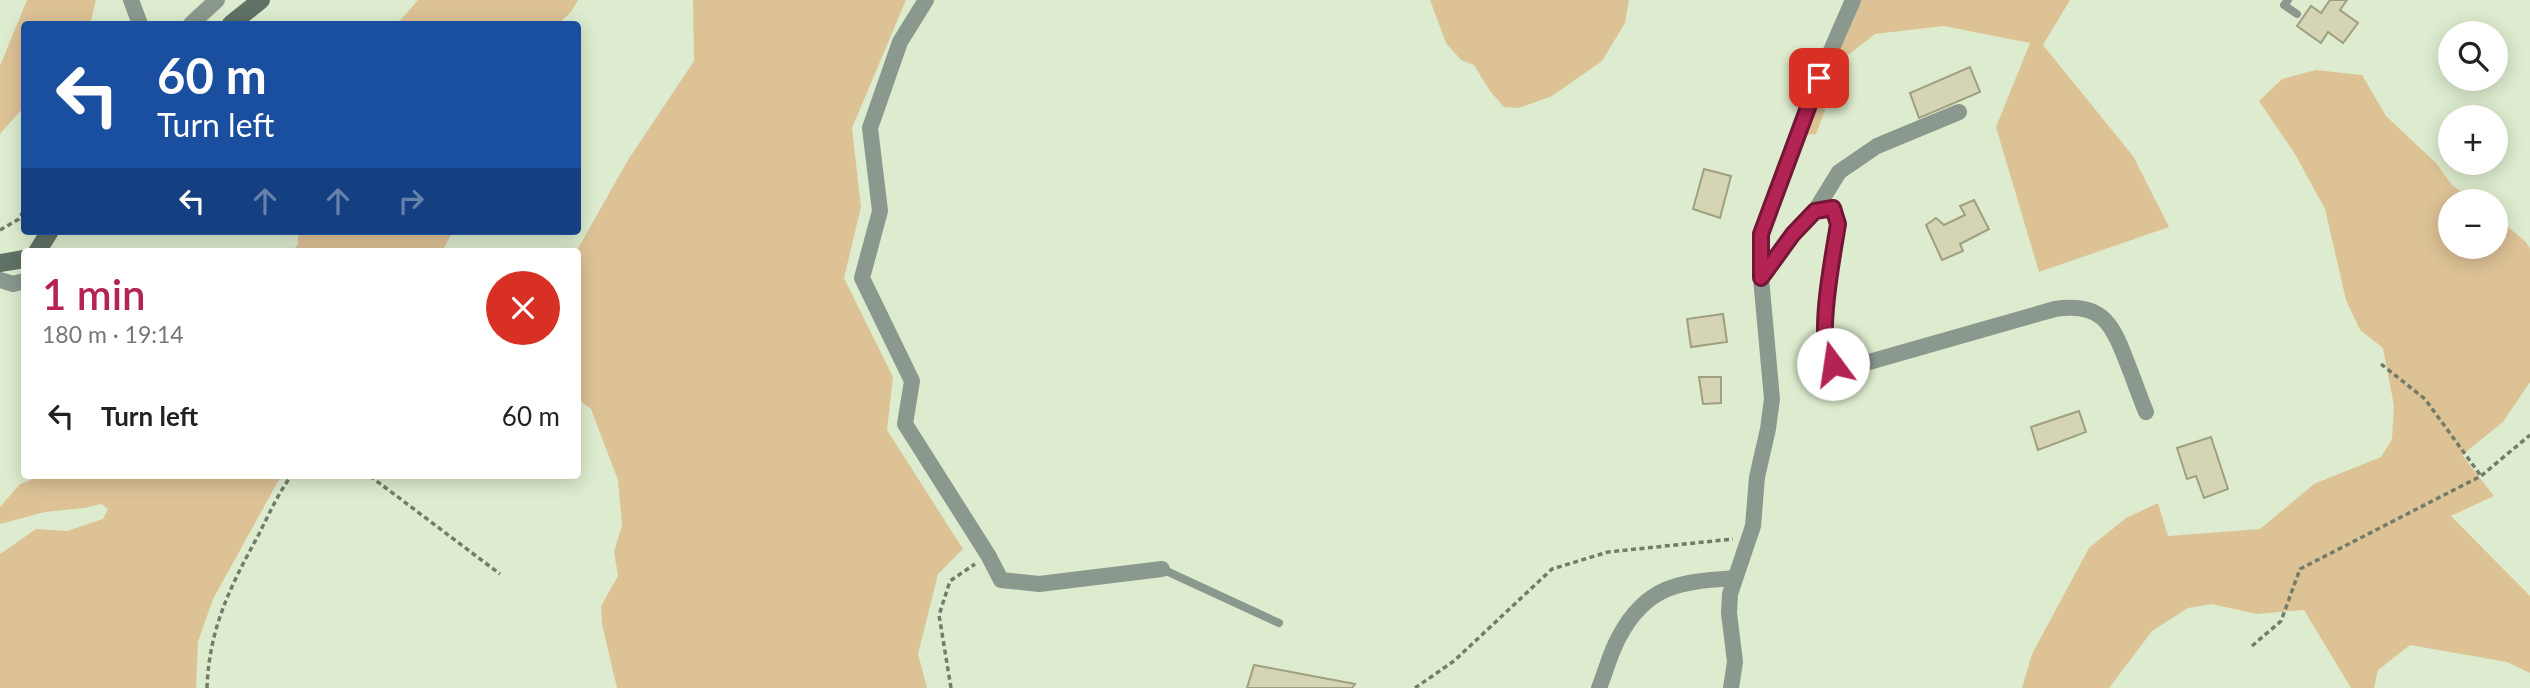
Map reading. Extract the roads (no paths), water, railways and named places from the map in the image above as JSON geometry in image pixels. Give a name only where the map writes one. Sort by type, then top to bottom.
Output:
[{"type":"street","points":[[131,0],[139,21]]},
{"type":"street","points":[[194,21],[217,0]]},
{"type":"street","points":[[235,21],[261,0]]},
{"type":"street","points":[[926,0],[900,42],[870,128],[880,211],[862,278],[912,382],[905,424],[1001,580],[1039,584],[1162,569]]},
{"type":"street","points":[[1731,688],[1735,662],[1729,613],[1730,594],[1750,538],[1757,477],[1770,421],[1772,399],[1761,278],[1761,234],[1819,78],[1853,0]]},
{"type":"street","points":[[1761,278],[1793,234],[1815,211],[1839,172],[1877,146],[1959,112]]},
{"type":"street","points":[[1815,211],[1833,208],[1838,224],[1824,335],[1827,356],[1833,364],[1848,368],[2055,309],[2078,307],[2095,313],[2110,324],[2146,412]]},
{"type":"street","points":[[0,264],[21,260]]},
{"type":"street","points":[[0,280],[13,284],[21,282]]},
{"type":"street","points":[[1599,688],[1619,636],[1631,617],[1647,601],[1667,587],[1688,581],[1734,578]]},
{"type":"lane","points":[[2288,0],[2284,5],[2297,15]]},
{"type":"lane","points":[[1162,569],[1279,623]]}]
